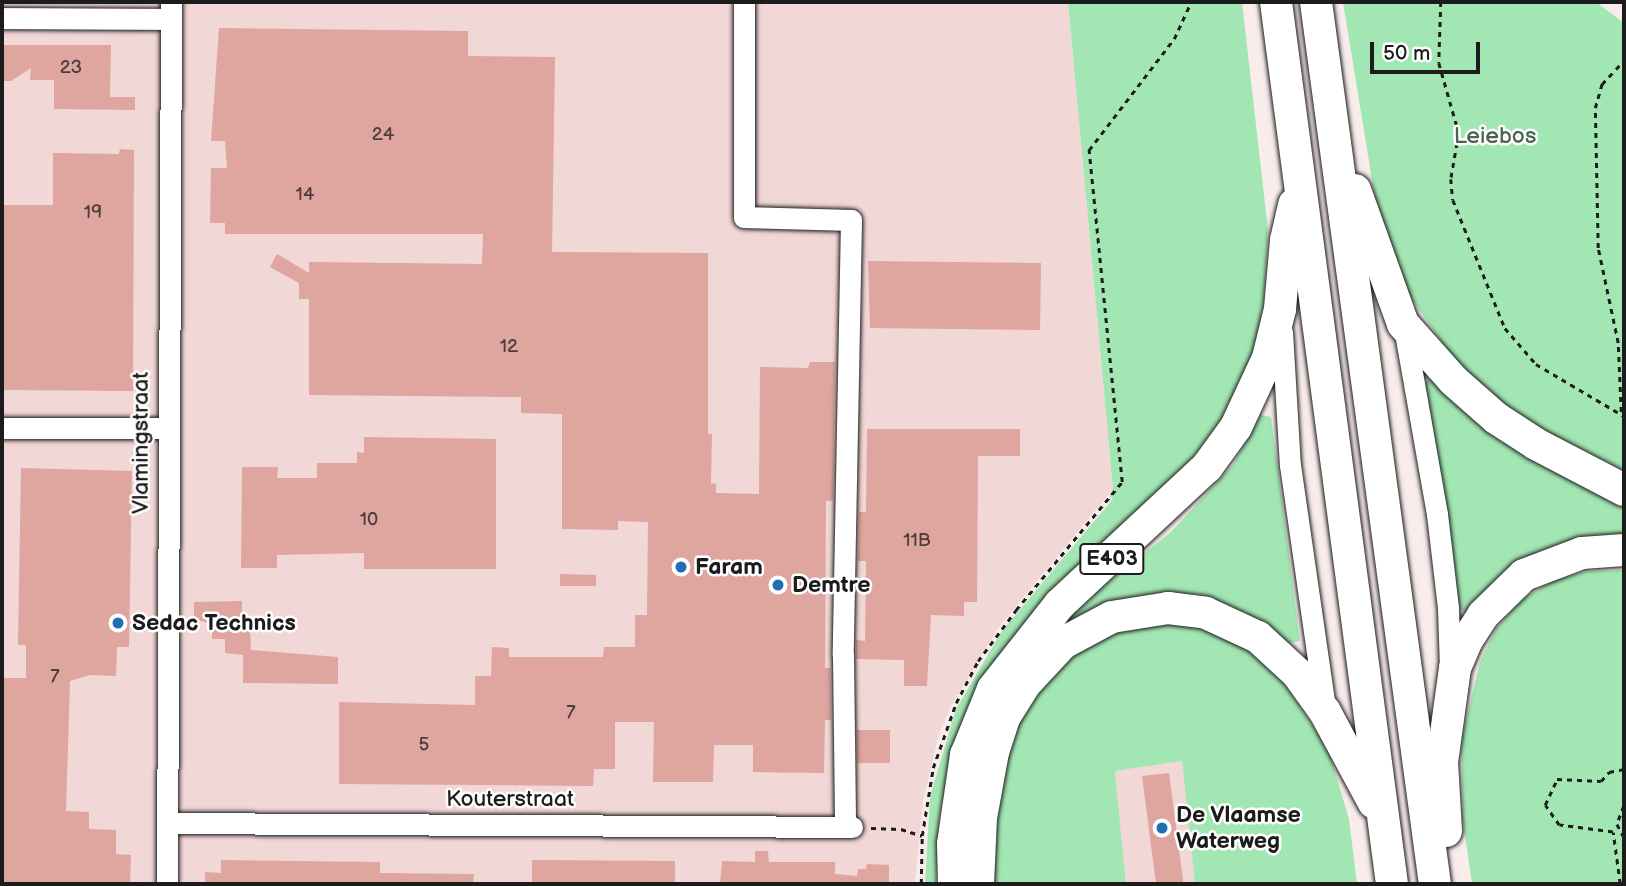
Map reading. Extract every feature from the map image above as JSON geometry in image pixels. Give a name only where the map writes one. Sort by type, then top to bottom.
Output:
[{"type":"highway","points":[[1276,2],[1392,884]]},
{"type":"highway","points":[[1316,2],[1336,137],[1369,415],[1435,884]]},
{"type":"highway","points":[[1336,137],[1403,324],[1454,381],[1496,418],[1624,490]]},
{"type":"highway","name":"E403","points":[[954,884],[953,844],[966,755],[993,689],[1060,604],[1207,467],[1236,427],[1254,393],[1280,309],[1286,240],[1300,181]]},
{"type":"highway","points":[[1444,884],[1447,861],[1443,762],[1450,696],[1467,640],[1483,615],[1524,575],[1582,554],[1624,550]]},
{"type":"highway","points":[[978,884],[981,818],[993,752],[1005,716],[1026,683],[1063,643],[1085,630],[1112,617],[1168,608],[1227,620],[1258,637],[1297,673],[1325,712],[1384,820]]},
{"type":"street","points":[[744,2],[744,217],[851,220],[843,655],[849,827]]},
{"type":"street","points":[[2,18],[171,6]]},
{"type":"street","name":"Vlamingstraat","points":[[167,884],[171,6]]},
{"type":"street","points":[[1280,309],[1290,465],[1325,712]]},
{"type":"street","points":[[1403,324],[1437,514],[1448,608],[1450,696]]},
{"type":"street","points":[[2,428],[167,428]]},
{"type":"street","name":"Kouterstraat","points":[[167,823],[849,827]]},
{"type":"path","points":[[1122,482],[1089,150],[1174,39],[1191,2]]},
{"type":"path","points":[[1441,2],[1439,63],[1459,133],[1451,180],[1453,200],[1505,328],[1536,364],[1584,396],[1623,414],[1618,343],[1598,248],[1595,108],[1602,84],[1624,60]]},
{"type":"path","points":[[1620,884],[1613,832],[1559,825],[1545,806],[1557,779],[1601,781],[1609,772],[1624,769]]},
{"type":"path","points":[[1624,806],[1617,824],[1624,837]]},
{"type":"path","points":[[849,827],[901,829],[922,836]]},
{"type":"shaded area","points":[[2,2],[1068,2],[1113,489],[999,627],[952,704],[939,734],[923,801],[915,884],[2,884]]},
{"type":"shaded area","points":[[1182,761],[1195,884],[1126,884],[1115,771]]},
{"type":"green space","points":[[1068,2],[1242,2],[1268,230],[1264,303],[1251,364],[1210,441],[1137,519],[1044,600],[1003,650],[972,703],[950,764],[939,817],[936,884],[925,884],[930,797],[956,709],[1002,631],[1113,499],[1109,495],[1113,489]]},
{"type":"green space","name":"Leiebos","points":[[1343,2],[1596,2],[1624,23],[1624,470],[1537,428],[1486,394],[1459,366],[1408,294],[1381,235]]},
{"type":"green space","points":[[1433,373],[1624,499],[1624,542],[1472,616],[1458,608],[1423,386]]},
{"type":"green space","points":[[1261,415],[1271,417],[1300,641],[1281,645],[1217,606],[1062,634],[1012,675],[1085,600],[1171,532],[1233,465]]},
{"type":"green space","points":[[1624,570],[1624,884],[1472,884],[1463,821],[1461,741],[1480,662],[1496,629],[1521,600],[1552,581],[1589,571]]},
{"type":"green space","points":[[1129,623],[1201,625],[1248,647],[1279,676],[1328,748],[1349,819],[1357,884],[1195,884],[1182,761],[1115,771],[1126,884],[988,884],[988,832],[1010,730],[1068,652]]},
{"type":"building","points":[[219,28],[468,31],[468,56],[555,57],[552,252],[708,253],[708,434],[712,434],[711,483],[716,484],[716,493],[759,494],[760,367],[808,368],[810,362],[835,362],[833,501],[826,501],[825,668],[830,668],[831,720],[825,720],[824,773],[753,772],[753,745],[714,745],[713,782],[653,782],[654,722],[615,722],[615,769],[594,769],[593,786],[339,784],[339,702],[475,705],[475,676],[491,676],[492,647],[509,648],[509,657],[603,657],[604,647],[635,647],[635,615],[647,615],[648,522],[618,521],[618,530],[562,529],[562,414],[521,413],[521,397],[309,395],[309,299],[299,299],[299,283],[270,267],[277,254],[309,273],[309,262],[482,264],[483,234],[225,234],[225,223],[210,223],[211,168],[227,168],[225,141],[211,141]]},
{"type":"building","points":[[2,45],[111,45],[110,97],[135,97],[135,110],[54,109],[54,80],[30,80],[31,68],[11,81],[2,81]]},
{"type":"building","points":[[120,149],[134,150],[133,391],[2,390],[2,205],[53,205],[53,153],[119,154]]},
{"type":"building","points":[[868,261],[1041,263],[1040,330],[870,328]]},
{"type":"building","points":[[867,429],[1020,429],[1020,456],[978,456],[977,602],[964,602],[964,616],[931,615],[927,686],[904,686],[904,660],[856,659],[856,640],[865,641],[866,561],[858,561],[859,512],[866,512]]},
{"type":"building","points":[[364,437],[496,439],[496,569],[364,569],[364,553],[277,555],[277,568],[241,568],[242,467],[278,467],[277,478],[317,478],[317,463],[357,463],[357,452],[364,453]]},
{"type":"building","points":[[21,468],[132,471],[129,647],[117,647],[116,676],[90,675],[70,681],[66,811],[89,812],[89,829],[116,830],[116,854],[131,855],[130,884],[2,884],[2,678],[26,678],[26,645],[18,645]]},
{"type":"building","points":[[560,574],[596,575],[596,586],[560,586]]},
{"type":"building","points":[[242,601],[242,629],[250,629],[251,650],[338,657],[338,684],[243,683],[243,655],[225,653],[225,639],[212,639],[212,624],[194,619],[194,602]]},
{"type":"building","points":[[857,730],[890,730],[890,763],[857,763]]},
{"type":"building","name":"De Vlaamse Waterweg","points":[[1169,773],[1183,880],[1182,884],[1156,884],[1142,776]]},
{"type":"building","points":[[755,851],[768,851],[769,862],[835,862],[835,874],[857,876],[858,869],[866,869],[867,864],[889,865],[889,884],[720,884],[722,861],[755,862]]},
{"type":"building","points":[[221,860],[380,862],[380,873],[474,874],[473,884],[205,884],[205,872],[221,873]]},
{"type":"building","points":[[532,860],[675,861],[675,884],[532,884]]},
{"type":"place","name":"Faram","points":[[681,567]]},
{"type":"place","name":"Demtre","points":[[778,585]]},
{"type":"place","name":"Sedac Technics","points":[[118,623]]},
{"type":"place","name":"De Vlaamse Waterweg","points":[[1162,828]]}]
